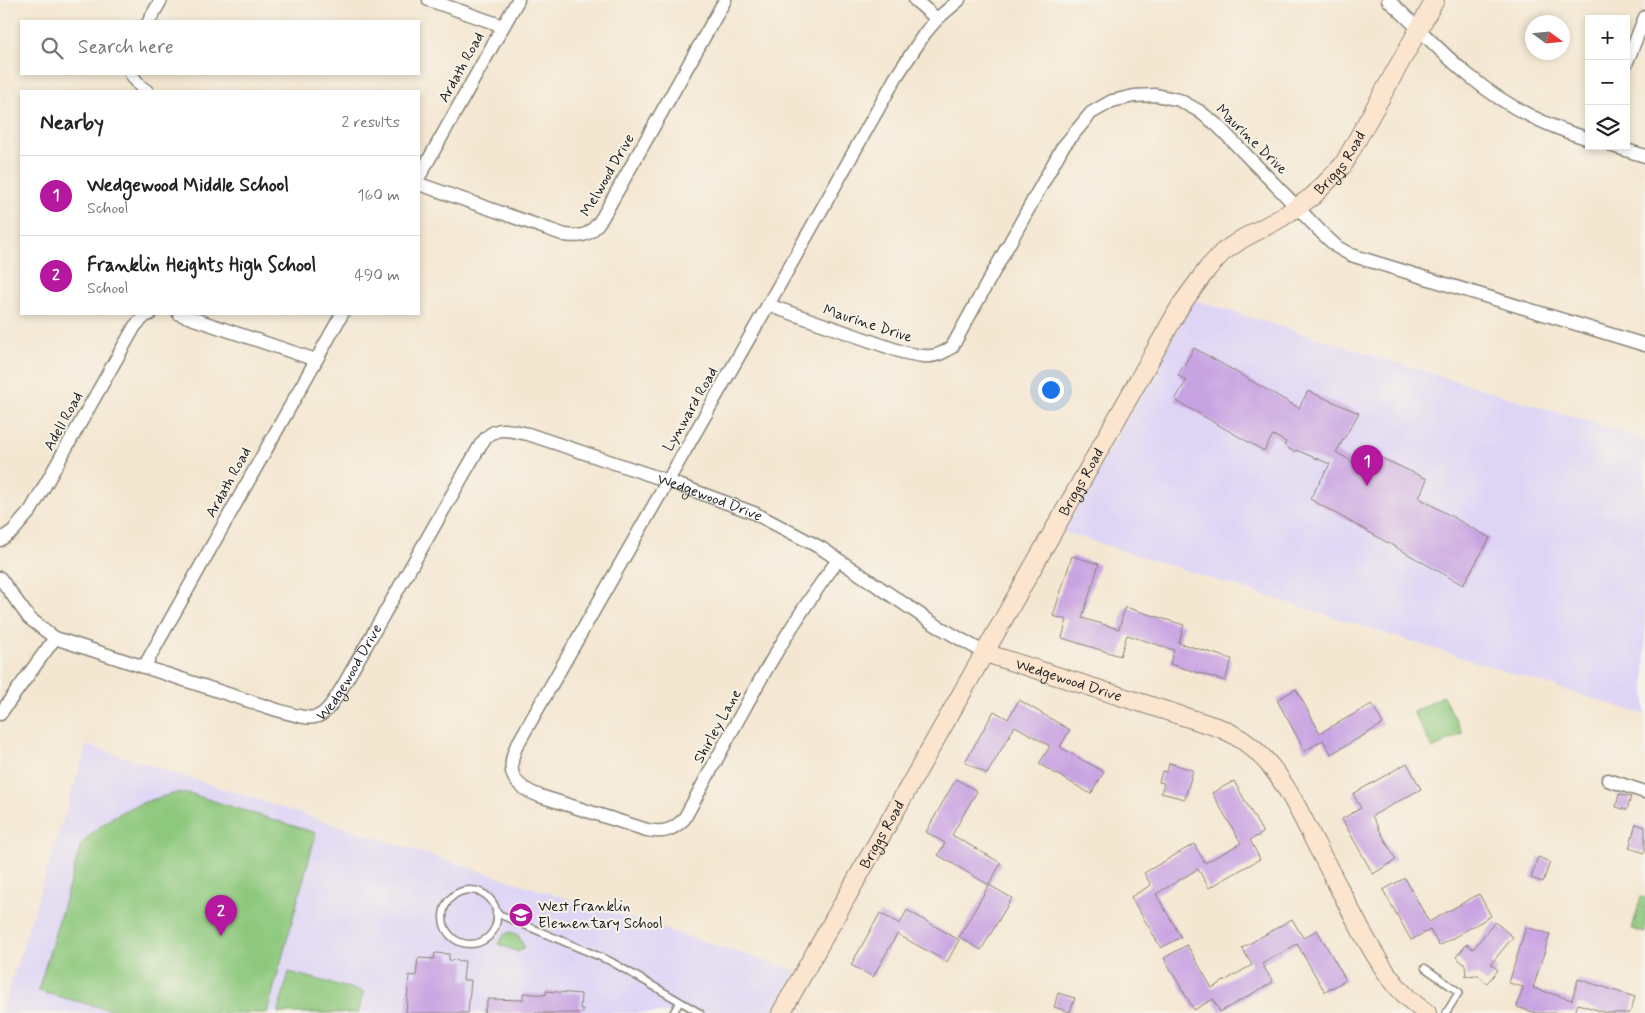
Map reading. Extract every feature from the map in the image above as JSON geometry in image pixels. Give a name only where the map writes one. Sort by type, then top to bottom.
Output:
[{"type":"street","points":[[150,20],[161,0]]},
{"type":"street","points":[[429,0],[503,26]]},
{"type":"street","name":"Ardath Road","points":[[420,174],[518,0]]},
{"type":"street","name":"Melwood Drive","points":[[420,184],[565,236],[580,236],[594,230],[725,0]]},
{"type":"street","points":[[915,0],[937,19]]},
{"type":"street","name":"Lynward Road","points":[[584,810],[525,789],[513,777],[512,756],[896,76],[924,33],[959,0]]},
{"type":"street","points":[[1388,0],[1467,75],[1505,102],[1565,132],[1585,138]]},
{"type":"street","name":"Briggs Road","points":[[781,1013],[1191,289],[1223,252],[1242,239],[1281,218],[1313,196],[1343,165],[1435,0]]},
{"type":"street","points":[[1628,60],[1645,17]]},
{"type":"street","points":[[132,76],[146,90]]},
{"type":"street","name":"Maurine Drive","points":[[768,305],[902,352],[921,357],[940,355],[952,347],[1062,148],[1091,113],[1112,101],[1134,96],[1156,95],[1179,100],[1199,111],[1217,125],[1337,247],[1351,255],[1645,345]]},
{"type":"street","points":[[1626,150],[1645,156]]},
{"type":"street","name":"Adell Road","points":[[0,540],[12,531],[31,510],[135,326],[147,315]]},
{"type":"street","points":[[182,315],[316,360]]},
{"type":"street","name":"Ardath Road","points":[[144,667],[341,315]]},
{"type":"street","name":"Wedgewood Drive","points":[[0,578],[29,618],[56,638],[306,719],[316,718],[325,714],[339,693],[437,518],[486,436],[495,430],[504,429],[528,434],[668,481],[754,513],[821,548],[934,624],[985,653],[1229,732],[1252,747],[1273,769],[1294,800],[1380,965],[1403,994],[1427,1013]]},
{"type":"street","name":"Shirley Lane","points":[[584,810],[659,832],[672,829],[679,824],[684,819],[802,610],[838,560]]},
{"type":"street","points":[[0,714],[56,638]]},
{"type":"street","points":[[1608,780],[1645,792]]},
{"type":"lane","points":[[463,890],[481,892],[494,904],[496,913],[496,922],[488,937],[472,944],[455,940],[448,934],[442,917],[448,900],[463,890]]},
{"type":"lane","points":[[496,913],[610,961],[700,1013]]},
{"type":"lane","points":[[1425,968],[1459,992],[1446,1013]]},
{"type":"lane","points":[[673,1013],[680,1002]]},
{"type":"shaded area","points":[[1194,300],[1645,439],[1645,715],[1063,532]]},
{"type":"shaded area","points":[[87,745],[797,971],[773,1013],[1,1013]]},
{"type":"green space","points":[[1443,696],[1463,733],[1433,749],[1413,712]]},
{"type":"green space","points":[[177,793],[188,793],[316,833],[267,1013],[122,1013],[38,991],[81,845],[102,825],[124,811],[136,805]]},
{"type":"green space","points":[[1641,897],[1645,898],[1645,933],[1632,929]]},
{"type":"green space","points":[[511,932],[518,935],[524,947],[518,952],[498,944],[505,934]]},
{"type":"green space","points":[[289,972],[364,992],[358,1013],[278,1013]]},
{"type":"building","points":[[1194,348],[1299,408],[1308,391],[1359,413],[1336,452],[1366,470],[1375,455],[1427,479],[1419,498],[1490,538],[1463,585],[1310,499],[1330,464],[1296,450],[1294,452],[1284,445],[1286,442],[1273,435],[1264,451],[1175,400],[1186,381],[1178,375]]},
{"type":"building","points":[[1072,556],[1099,564],[1082,618],[1119,629],[1125,607],[1184,625],[1179,643],[1232,659],[1225,681],[1170,664],[1174,650],[1127,635],[1120,656],[1062,638],[1067,620],[1053,616]]},
{"type":"building","points":[[1296,689],[1320,733],[1372,704],[1383,724],[1331,754],[1323,740],[1305,751],[1277,700]]},
{"type":"building","points":[[1019,700],[1070,730],[1060,747],[1104,772],[1091,794],[1039,764],[1050,746],[1015,726],[987,774],[965,762],[994,711],[1008,719]]},
{"type":"building","points":[[1169,763],[1193,770],[1185,799],[1161,793],[1164,783],[1159,782],[1162,771],[1167,772]]},
{"type":"building","points":[[1407,763],[1421,789],[1372,816],[1396,860],[1373,874],[1342,819],[1361,808],[1353,794]]},
{"type":"building","points":[[956,779],[977,791],[952,835],[1001,863],[989,885],[938,855],[945,843],[926,832]]},
{"type":"building","points":[[1234,781],[1263,833],[1250,840],[1260,859],[1209,888],[1198,869],[1156,894],[1181,937],[1161,948],[1131,897],[1151,885],[1144,873],[1194,844],[1205,863],[1241,843],[1212,793]]},
{"type":"building","points":[[1619,794],[1631,797],[1627,810],[1616,807]]},
{"type":"building","points":[[1636,824],[1645,827],[1645,853],[1629,848]]},
{"type":"building","points":[[1538,857],[1550,862],[1543,882],[1531,878]]},
{"type":"building","points":[[1405,878],[1429,922],[1479,894],[1491,916],[1439,946],[1430,930],[1411,940],[1383,890]]},
{"type":"building","points":[[989,885],[1012,898],[981,950],[959,937]]},
{"type":"building","points":[[907,910],[959,940],[947,962],[897,934],[873,977],[851,965],[880,913],[900,924]]},
{"type":"building","points":[[1292,919],[1303,938],[1317,930],[1346,980],[1325,992],[1297,944],[1262,964],[1273,982],[1220,1012],[1213,999],[1194,1010],[1164,958],[1187,945],[1212,988],[1252,965],[1242,948]]},
{"type":"building","points":[[1495,922],[1513,937],[1491,964],[1498,970],[1487,983],[1478,975],[1466,976],[1465,965],[1456,957],[1467,944],[1473,949]]},
{"type":"building","points":[[1526,927],[1550,934],[1533,988],[1572,1000],[1578,979],[1635,997],[1630,1013],[1607,1013],[1578,1004],[1575,1013],[1536,1013],[1517,1007],[1523,987],[1509,983]]},
{"type":"building","points":[[435,953],[449,954],[449,960],[465,961],[463,980],[471,980],[468,1013],[406,1013],[409,975],[416,976],[418,958],[434,959]]},
{"type":"building","points":[[546,991],[581,994],[580,1009],[583,1009],[583,1013],[484,1013],[488,999],[523,1000],[523,993],[546,995]]},
{"type":"building","points":[[1058,993],[1075,998],[1070,1012],[1054,1007]]},
{"type":"place","name":"Wedgewood Middle School","points":[[1367,486]]},
{"type":"place","name":"West Franklin Elementary School","points":[[521,915]]},
{"type":"place","name":"Franklin Heights High School","points":[[221,936]]}]
